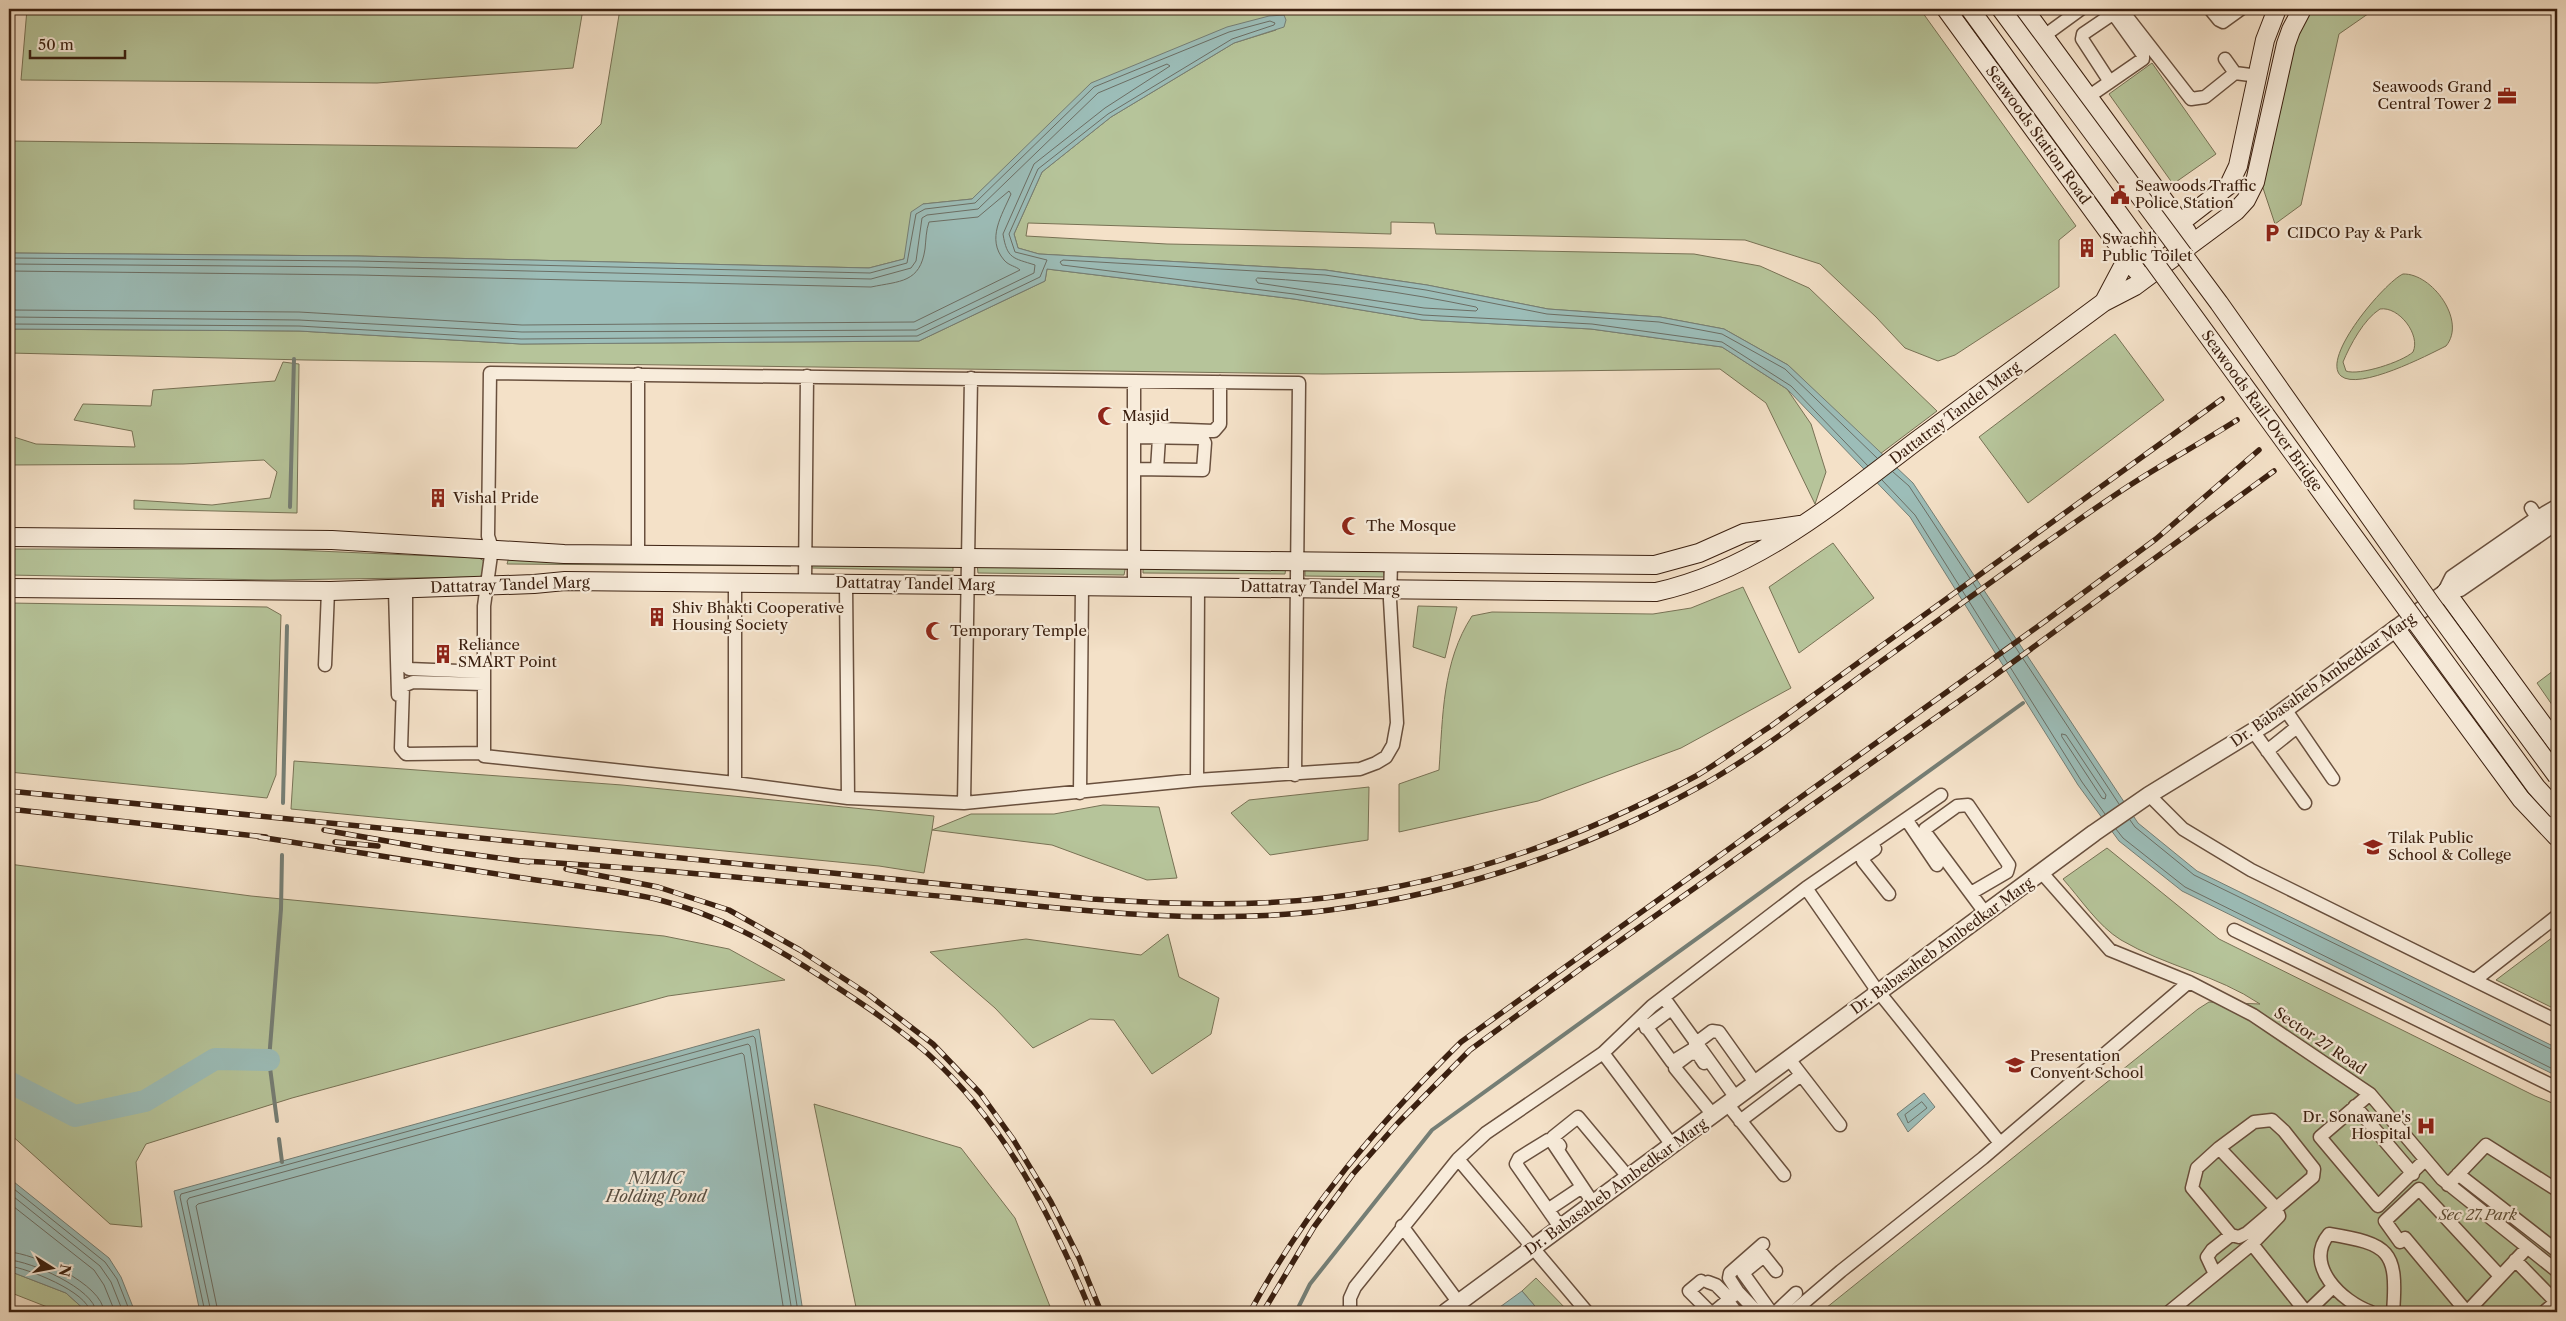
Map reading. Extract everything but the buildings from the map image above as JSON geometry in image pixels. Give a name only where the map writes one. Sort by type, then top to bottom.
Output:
[{"type":"main road","name":"Seawoods Station Road","points":[[1946,9],[2143,280]]},
{"type":"main road","name":"Seawoods Rail-Over Bridge","points":[[1970,9],[2434,648],[2536,787],[2557,810]]},
{"type":"main road","name":"Seawoods Rail-Over Bridge","points":[[2001,9],[2219,303],[2431,604],[2557,776]]},
{"type":"main road","points":[[2024,9],[2194,242]]},
{"type":"main road","points":[[2104,302],[2122,268],[2229,185],[2236,174],[2265,40],[2276,9]]},
{"type":"main road","points":[[2104,302],[2143,280],[2236,211],[2246,200],[2259,170],[2290,30],[2302,9]]},
{"type":"main road","name":"Dattatray Tandel Marg","points":[[9,588],[328,592],[565,581],[1656,592],[1706,578],[1730,567],[1806,524],[2104,302]]},
{"type":"main road","name":"Dattatray Tandel Marg","points":[[9,537],[332,540],[492,548],[564,554],[1655,565],[1699,553],[1744,533],[1806,524]]},
{"type":"main road","points":[[2446,592],[2557,744]]},
{"type":"main road","points":[[2396,629],[2521,800],[2557,837]]},
{"type":"street","points":[[2044,36],[2081,9]]},
{"type":"street","points":[[2210,9],[2218,20],[2224,22],[2241,9]]},
{"type":"street","points":[[2115,10],[2191,99],[2205,97],[2235,73],[2258,76]]},
{"type":"street","points":[[2088,97],[2143,59],[2143,55],[2115,10]]},
{"type":"street","points":[[2110,82],[2082,39],[2084,34],[2115,10]]},
{"type":"street","points":[[2225,58],[2235,73]]},
{"type":"street","points":[[1295,775],[1299,383],[490,373],[488,536],[492,548],[484,606],[484,756],[736,783],[848,798],[964,803],[1197,780],[1295,775],[1360,769],[1381,760],[1393,745],[1397,723],[1390,589],[1391,562]]},
{"type":"street","points":[[638,374],[638,555]]},
{"type":"street","points":[[805,583],[807,376]]},
{"type":"street","points":[[964,803],[971,378]]},
{"type":"street","points":[[1134,380],[1134,586]]},
{"type":"street","points":[[1135,433],[1214,431],[1218,429],[1220,424],[1220,382]]},
{"type":"street","points":[[1135,433],[1159,438],[1203,439],[1205,467],[1199,470],[1135,469]]},
{"type":"street","points":[[1157,469],[1159,438]]},
{"type":"street","name":"Dr. Babasaheb Ambedkar Marg","points":[[2446,592],[2453,578],[2534,514],[2557,508]]},
{"type":"street","name":"Dr. Babasaheb Ambedkar Marg","points":[[1453,1308],[2094,833],[2147,797],[2253,731],[2446,592],[2460,588],[2557,521]]},
{"type":"street","points":[[735,583],[736,783]]},
{"type":"street","points":[[846,584],[848,798]]},
{"type":"street","points":[[1080,793],[1082,586]]},
{"type":"street","points":[[1197,780],[1198,587]]},
{"type":"street","points":[[401,590],[406,664],[409,669],[484,678]]},
{"type":"street","points":[[398,701],[401,590]]},
{"type":"street","points":[[325,666],[328,592]]},
{"type":"street","points":[[484,678],[413,682],[403,686],[401,748],[406,754],[484,753]]},
{"type":"street","points":[[2285,709],[2333,780]]},
{"type":"street","points":[[2267,751],[2297,727]]},
{"type":"street","points":[[2253,731],[2305,803]]},
{"type":"street","points":[[1889,894],[1863,861],[1865,856],[1941,795]]},
{"type":"street","points":[[2147,797],[2183,829],[2250,870],[2557,1021]]},
{"type":"street","points":[[1971,893],[2007,872],[2009,865],[1968,805],[1964,804],[1957,806],[1924,829],[1986,914]]},
{"type":"street","points":[[1908,822],[1937,865]]},
{"type":"street","points":[[1643,1023],[1652,1006],[1806,888],[1878,845],[1897,830]]},
{"type":"street","name":"Sector 27 Road","points":[[2042,873],[2110,950],[2190,982],[2253,1015],[2370,1094],[2425,1160],[2448,1184],[2557,1271]]},
{"type":"street","points":[[1806,888],[1880,992],[2000,1143]]},
{"type":"street","points":[[2475,980],[2557,916]]},
{"type":"street","points":[[2234,930],[2557,1088]]},
{"type":"street","points":[[1776,1312],[1797,1293],[2000,1143],[2190,982]]},
{"type":"street","points":[[1643,1023],[1672,1062],[1695,1048],[1695,1041],[1664,998]]},
{"type":"street","points":[[1652,1006],[1660,1018]]},
{"type":"street","points":[[1350,1312],[1350,1298],[1354,1287],[1458,1159],[1486,1133],[1603,1053],[1643,1023],[1660,1018],[1671,1009]]},
{"type":"street","points":[[1756,1084],[1720,1032],[1712,1031],[1700,1040],[1698,1044],[1732,1101],[1740,1121],[1784,1175]]},
{"type":"street","points":[[1603,1053],[1672,1146]]},
{"type":"street","points":[[1713,1116],[1675,1068],[1678,1062],[1691,1053],[1698,1054],[1732,1101]]},
{"type":"street","points":[[1789,1059],[1840,1125]]},
{"type":"street","points":[[1740,1121],[1801,1075]]},
{"type":"street","points":[[2370,1094],[2320,1137],[2378,1206],[2425,1160]]},
{"type":"street","points":[[2355,1106],[2412,1174]]},
{"type":"street","points":[[1596,1201],[1552,1137],[1578,1117],[1628,1178]]},
{"type":"street","points":[[2272,1120],[2284,1131],[2314,1169],[2313,1177],[2247,1233],[2239,1237],[2231,1235],[2192,1188],[2197,1168],[2219,1148],[2254,1122],[2272,1120]]},
{"type":"street","points":[[1560,1227],[1516,1164],[1519,1158],[1548,1140],[1552,1140],[1582,1187],[1596,1201]]},
{"type":"street","points":[[2448,1184],[2486,1145],[2557,1190]]},
{"type":"street","points":[[2169,1312],[2252,1244],[2279,1216],[2276,1208],[2219,1148]]},
{"type":"street","points":[[1458,1159],[1587,1312]]},
{"type":"street","points":[[2458,1174],[2557,1251]]},
{"type":"street","points":[[1549,1209],[1582,1187]]},
{"type":"street","points":[[2500,1276],[2419,1189],[2394,1210],[2385,1221],[2400,1242],[2405,1238],[2466,1312],[2527,1248]]},
{"type":"street","points":[[1402,1226],[1453,1308]]},
{"type":"street","points":[[2371,1312],[2360,1308],[2333,1287],[2323,1273],[2321,1262],[2324,1240],[2329,1234],[2366,1240],[2384,1251],[2393,1263],[2395,1279],[2393,1312]]},
{"type":"street","points":[[2215,1274],[2207,1256],[2231,1235]]},
{"type":"street","points":[[2252,1244],[2306,1312],[2333,1287]]},
{"type":"street","points":[[1762,1249],[1776,1271]]},
{"type":"street","points":[[1719,1312],[1732,1297],[1730,1273],[1762,1249]]},
{"type":"street","points":[[1762,1249],[1743,1273],[1771,1312]]},
{"type":"street","points":[[2515,1260],[2556,1302],[2544,1312]]},
{"type":"street","points":[[1710,1312],[1689,1291],[1705,1281],[1757,1312]]},
{"type":"street","points":[[1793,1312],[1797,1293]]},
{"type":"street","points":[[1714,1312],[1732,1297]]},
{"type":"green space","points":[[27,9],[583,9],[573,68],[377,83],[21,80]]},
{"type":"green space","points":[[620,9],[1920,9],[2076,226],[2059,240],[2059,287],[1955,355],[1938,361],[1905,348],[1876,317],[1820,264],[1745,240],[1436,234],[1434,223],[1391,222],[1391,234],[1028,223],[1026,236],[1167,244],[1694,254],[1760,266],[1809,288],[1937,411],[1880,454],[1788,365],[1724,329],[1660,317],[1548,309],[1427,285],[1326,270],[1039,254],[1018,248],[1014,234],[1042,172],[1111,117],[1234,43],[1276,30],[1283,15],[1005,168],[972,199],[923,204],[904,259],[869,268],[358,256],[9,253],[9,141],[577,148],[601,124]]},
{"type":"green space","points":[[2311,9],[2375,9],[2339,34],[2301,205],[2275,224],[2262,185],[2295,39],[2304,17]]},
{"type":"green space","points":[[2152,63],[2216,154],[2173,184],[2109,94]]},
{"type":"green space","points":[[1047,269],[1294,299],[1422,320],[1591,329],[1722,347],[1787,389],[1811,424],[1826,472],[1815,504],[1766,403],[1720,369],[1323,374],[306,360],[9,353],[9,329],[299,331],[521,344],[919,341],[1045,281]]},
{"type":"green space","points":[[2403,274],[2414,276],[2425,281],[2443,300],[2452,324],[2451,336],[2446,346],[2394,370],[2377,375],[2362,379],[2350,379],[2341,376],[2337,367],[2339,354],[2347,338],[2357,321],[2394,280]],"holes":[[[2380,309],[2394,312],[2407,323],[2414,338],[2413,352],[2400,360],[2370,370],[2360,372],[2346,371],[2343,362],[2358,333],[2374,313]]]},
{"type":"green space","points":[[2115,334],[2164,400],[2028,503],[1979,437]]},
{"type":"green space","points":[[283,362],[299,364],[297,513],[134,509],[134,500],[212,505],[270,498],[277,472],[264,460],[183,464],[9,465],[9,439],[14,437],[36,444],[135,447],[132,431],[74,420],[83,404],[151,406],[153,390],[275,381]]},
{"type":"green space","points":[[1833,543],[1874,598],[1799,653],[1769,587]]},
{"type":"green space","points":[[9,549],[271,549],[479,558],[486,562],[487,573],[479,577],[270,580],[9,575]]},
{"type":"green space","points":[[509,557],[791,561],[791,566],[507,564]]},
{"type":"green space","points":[[812,561],[953,562],[953,571],[811,568]]},
{"type":"green space","points":[[977,563],[1126,565],[1124,575],[978,573]]},
{"type":"green space","points":[[1143,565],[1286,566],[1285,574],[1143,573]]},
{"type":"green space","points":[[1305,566],[1383,567],[1384,577],[1305,576]]},
{"type":"green space","points":[[1743,587],[1791,688],[1681,748],[1538,801],[1399,832],[1399,784],[1439,770],[1443,710],[1449,671],[1462,634],[1472,616],[1492,612],[1653,614],[1691,608]]},
{"type":"green space","points":[[9,603],[267,607],[281,615],[276,775],[267,798],[9,772]]},
{"type":"green space","points":[[1418,606],[1457,607],[1445,658],[1413,647]]},
{"type":"green space","points":[[2557,668],[2557,712],[2537,683]]},
{"type":"green space","points":[[294,761],[622,785],[934,816],[924,873],[879,866],[291,809]]},
{"type":"green space","points":[[1369,787],[1368,840],[1270,855],[1231,813],[1249,800]]},
{"type":"green space","points":[[1103,805],[1159,807],[1177,878],[1147,880],[1052,845],[932,830],[971,814],[1054,814]]},
{"type":"green space","name":"Sec 27 Park","points":[[2107,848],[2219,939],[2535,1096],[2557,1105],[2557,1312],[1821,1312],[2198,1009],[2209,1002],[2260,1004],[2226,985],[2138,949],[2121,940],[2097,920],[2063,879]]},
{"type":"green space","points":[[9,864],[251,896],[664,936],[729,949],[785,980],[668,996],[292,1098],[146,1144],[136,1162],[142,1227],[110,1224],[9,1133]]},
{"type":"green space","points":[[1168,934],[1179,977],[1219,998],[1211,1034],[1152,1074],[1114,1020],[1090,1019],[1033,1048],[995,1008],[930,952],[1026,939],[1141,955]]},
{"type":"green space","points":[[2557,934],[2557,1010],[2496,980]]},
{"type":"green space","points":[[814,1104],[961,1148],[1015,1218],[1051,1309],[1034,1312],[857,1312]]},
{"type":"green space","points":[[9,1271],[66,1293],[87,1312],[60,1312],[9,1292]]},
{"type":"green space","points":[[1536,1278],[1569,1312],[1540,1312],[1522,1291]]},
{"type":"water","points":[[1284,15],[1286,20],[1284,27],[1234,43],[1111,117],[1042,172],[1014,234],[1018,248],[1039,254],[1325,270],[1427,285],[1548,309],[1660,317],[1724,329],[1788,365],[1913,483],[2138,823],[2197,871],[2557,1048],[2557,1076],[2182,891],[2119,841],[2078,785],[1910,517],[1787,389],[1722,347],[1591,329],[1422,320],[1294,299],[1047,269],[1045,281],[919,341],[521,344],[299,331],[9,329],[9,253],[358,256],[869,268],[904,259],[911,212],[923,204],[972,199],[1091,83],[1227,27],[1269,16]]},
{"type":"water","name":"NMMC Holding Pond","points":[[759,1029],[803,1312],[200,1312],[174,1191]]},
{"type":"water","points":[[1924,1093],[1935,1107],[1908,1132],[1897,1114]]},
{"type":"water","points":[[9,1178],[109,1258],[121,1277],[135,1312],[87,1312],[66,1293],[9,1271]]},
{"type":"water","points":[[1522,1291],[1540,1312],[1493,1312]]},
{"type":"waterway","points":[[290,507],[294,359]]},
{"type":"waterway","points":[[283,803],[287,626]]},
{"type":"waterway","points":[[1296,1312],[1310,1284],[1432,1130],[2023,703]]},
{"type":"waterway","points":[[277,1121],[269,1060],[281,909],[282,855]]},
{"type":"waterway","points":[[9,1082],[75,1116],[145,1101],[215,1059],[269,1060]]},
{"type":"waterway","points":[[279,1139],[282,1162]]},
{"type":"railway","points":[[9,791],[1092,899],[1238,904],[1296,901],[1374,891],[1422,881],[1516,855],[1608,819],[1696,776],[1771,726],[2222,399]]},
{"type":"railway","points":[[523,861],[736,877],[1092,911],[1235,917],[1283,915],[1330,910],[1426,892],[1473,880],[1520,866],[1611,830],[1656,810],[1723,773],[1772,741],[2003,573],[2132,483],[2237,420]]},
{"type":"railway","points":[[1250,1312],[1271,1274],[1319,1203],[1345,1169],[1401,1104],[1461,1042],[2044,622],[2156,539],[2259,450]]},
{"type":"railway","points":[[1263,1312],[1314,1227],[1353,1174],[1397,1124],[1470,1050],[1583,967],[1979,687],[2274,471]]},
{"type":"railway","points":[[9,809],[266,837]]},
{"type":"railway","points":[[324,830],[438,850],[529,862]]},
{"type":"railway","points":[[259,837],[656,899],[701,913],[743,931],[784,953],[889,1023],[927,1053],[955,1080],[980,1110],[1024,1173],[1060,1241],[1091,1312]]},
{"type":"railway","points":[[335,842],[378,846]]},
{"type":"railway","points":[[566,869],[658,887],[729,910],[800,950],[869,995],[933,1044],[980,1093],[1013,1139],[1051,1202],[1079,1258],[1101,1312]]},
{"type":"place","name":"Seawoods Grand Central Tower 2","points":[[2507,96]]},
{"type":"place","name":"Seawoods Traffic Police Station","points":[[2120,195]]},
{"type":"place","name":"CIDCO Pay & Park","points":[[2272,233]]},
{"type":"place","name":"Swachh Public Toilet","points":[[2087,248]]},
{"type":"place","name":"Masjid","points":[[1107,416]]},
{"type":"place","name":"Vishal Pride","points":[[438,498]]},
{"type":"place","name":"The Mosque","points":[[1351,526]]},
{"type":"place","name":"Shiv Bhakti Cooperative Housing Society","points":[[657,617]]},
{"type":"place","name":"Temporary Temple","points":[[935,631]]},
{"type":"place","name":"Reliance SMART Point","points":[[443,654]]},
{"type":"place","name":"Tilak Public School & College","points":[[2373,847]]},
{"type":"place","name":"Presentation Convent School","points":[[2015,1065]]},
{"type":"place","name":"Dr. Sonawane's Hospital","points":[[2426,1126]]}]
